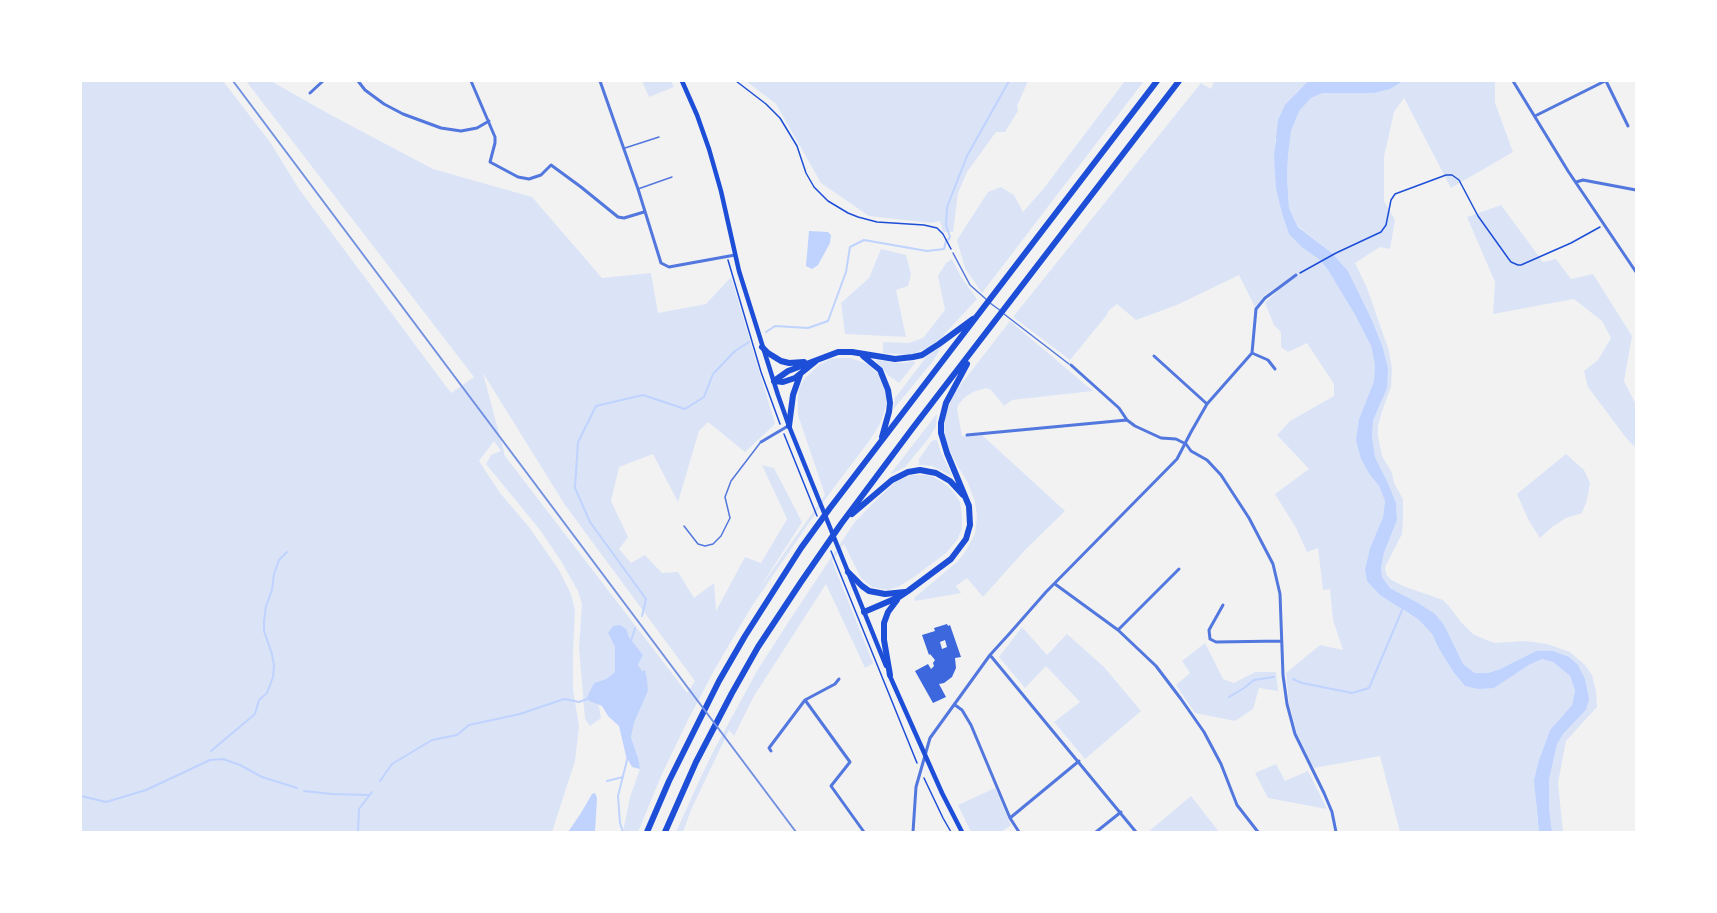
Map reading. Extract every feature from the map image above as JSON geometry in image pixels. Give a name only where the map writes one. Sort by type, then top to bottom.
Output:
[{"type":"highway","points":[[647,832],[696,725],[745,636],[801,548],[1158,81]]},
{"type":"highway","points":[[665,832],[711,732],[753,656],[801,582],[841,524],[1179,81]]},
{"type":"highway","points":[[774,381],[788,371],[830,354],[844,351],[895,359],[921,355],[980,313]]},
{"type":"highway","points":[[864,612],[899,597],[944,565],[962,547],[970,525],[968,501],[946,453],[941,423],[946,403],[977,345]]},
{"type":"highway","points":[[762,346],[781,362],[795,363],[819,359]]},
{"type":"highway","points":[[860,354],[880,370],[888,390],[889,412],[880,442]]},
{"type":"highway","points":[[774,381],[783,382],[800,375],[819,359]]},
{"type":"highway","points":[[789,426],[800,375]]},
{"type":"highway","points":[[841,524],[876,493],[900,475],[908,472],[920,470],[936,473],[951,481],[968,501]]},
{"type":"highway","points":[[848,572],[869,591],[885,594],[908,591]]},
{"type":"highway","points":[[890,675],[884,640],[884,623],[888,612],[899,597]]},
{"type":"main road","points":[[682,81],[709,149],[735,255],[789,426],[890,675],[951,813],[962,832]]},
{"type":"street","points":[[310,93],[323,81]]},
{"type":"street","points":[[358,81],[365,90],[384,104],[441,128],[460,131],[477,128],[489,121]]},
{"type":"street","points":[[471,81],[495,137],[489,162],[518,177],[529,179],[541,175],[551,165],[618,217],[624,218],[644,212]]},
{"type":"street","points":[[600,81],[661,263],[669,267],[735,255]]},
{"type":"street","points":[[1513,81],[1636,272]]},
{"type":"street","points":[[1535,116],[1605,81],[1628,126]]},
{"type":"street","points":[[1576,182],[1583,180],[1636,190]]},
{"type":"street","points":[[913,832],[916,787],[930,738],[990,655],[1055,584],[1177,459],[1208,404],[1252,353],[1256,309],[1265,298],[1296,275]]},
{"type":"street","points":[[1252,353],[1269,360],[1275,369]]},
{"type":"street","points":[[1154,356],[1208,404]]},
{"type":"street","points":[[1071,365],[1119,408],[1127,420],[1135,426],[1161,438],[1176,439],[1207,460],[1221,476],[1249,518],[1273,564],[1280,594],[1283,675],[1287,704],[1295,734],[1332,812],[1336,832]]},
{"type":"street","points":[[967,435],[1127,420]]},
{"type":"street","points":[[761,442],[789,426]]},
{"type":"street","points":[[1118,630],[1179,569]]},
{"type":"street","points":[[1055,584],[1118,630],[1156,666],[1204,732],[1221,764],[1237,805],[1258,832]]},
{"type":"street","points":[[1223,605],[1209,630],[1210,639],[1215,642],[1281,641]]},
{"type":"street","points":[[990,655],[1136,832]]},
{"type":"street","points":[[771,751],[768,748],[805,700],[839,679]]},
{"type":"street","points":[[805,700],[850,762],[831,786],[864,832]]},
{"type":"street","points":[[955,705],[962,710],[971,725],[1010,818],[1019,832]]},
{"type":"street","points":[[1010,818],[1078,761]]},
{"type":"street","points":[[1096,832],[1121,812]]},
{"type":"lane","points":[[624,148],[659,137]]},
{"type":"lane","points":[[638,189],[672,177]]},
{"type":"lane","points":[[953,253],[970,285],[979,294],[1071,365]]},
{"type":"lane","points":[[684,525],[699,544],[705,546],[713,544],[721,536],[730,518],[725,496],[731,481],[761,442]]},
{"type":"path","points":[[736,81],[780,118],[796,146],[814,187],[828,201],[848,213],[868,219],[937,228],[943,234],[953,253]]},
{"type":"path","points":[[1296,275],[1381,232],[1386,225],[1391,201],[1395,194],[1449,175],[1459,180],[1478,216],[1511,262],[1518,265],[1571,243],[1604,224]]},
{"type":"path","points":[[727,256],[761,372],[806,490]]},
{"type":"path","points":[[838,568],[920,769],[951,832]]},
{"type":"shaded area","points":[[81,81],[223,81],[270,142],[299,189],[451,393],[474,377],[246,81],[271,81],[433,169],[532,197],[602,278],[651,273],[658,313],[706,304],[731,277],[775,424],[745,452],[708,422],[699,431],[678,502],[653,454],[619,467],[611,501],[628,537],[619,549],[631,563],[645,555],[662,573],[678,572],[694,598],[714,583],[716,611],[745,557],[761,563],[787,519],[762,465],[774,468],[802,522],[757,592],[825,495],[798,415],[798,396],[805,378],[819,365],[830,359],[840,358],[850,358],[868,364],[879,375],[886,395],[886,406],[880,424],[752,606],[688,720],[638,832],[623,832],[630,797],[640,769],[631,737],[634,723],[648,691],[645,670],[642,671],[638,665],[643,655],[626,633],[626,629],[608,633],[615,647],[615,672],[606,679],[594,683],[587,697],[599,707],[601,718],[590,726],[585,719],[579,648],[582,604],[578,591],[540,530],[486,464],[491,455],[501,451],[494,441],[479,461],[500,493],[529,527],[559,570],[571,594],[575,610],[573,689],[579,726],[575,761],[552,832],[81,832]],"holes":[[[483,373],[565,505],[695,681],[687,693],[505,456]]]},
{"type":"shaded area","points":[[642,81],[671,81],[674,87],[649,97]]},
{"type":"shaded area","points":[[746,81],[1028,81],[1017,106],[1018,111],[1005,132],[996,132],[967,172],[958,193],[953,232],[943,232],[940,221],[931,223],[869,216],[821,183],[776,104]]},
{"type":"shaded area","points":[[1125,81],[1144,81],[982,293],[965,268],[957,240],[988,192],[1001,187],[1014,195],[1023,212],[1044,188]]},
{"type":"shaded area","points":[[1214,81],[1308,81],[1296,93],[1275,140],[1276,188],[1303,248],[1320,260],[1328,270],[1371,346],[1375,365],[1374,381],[1359,419],[1370,475],[1379,486],[1385,501],[1383,517],[1370,548],[1365,569],[1402,610],[1419,620],[1432,634],[1454,673],[1465,686],[1494,688],[1542,659],[1553,662],[1570,676],[1575,690],[1572,705],[1550,730],[1539,760],[1536,803],[1539,832],[1400,832],[1380,756],[1314,768],[1297,734],[1289,704],[1286,673],[1320,645],[1343,650],[1333,620],[1330,589],[1323,590],[1318,548],[1307,552],[1296,528],[1275,494],[1309,469],[1277,435],[1290,421],[1334,396],[1334,384],[1307,343],[1288,352],[1281,347],[1281,332],[1274,325],[1265,303],[1295,274],[1265,295],[1255,307],[1239,275],[1177,305],[1136,320],[1117,304],[1109,310],[1070,360],[1013,317],[1201,83],[1211,89]]},
{"type":"shaded area","points":[[1403,81],[1495,81],[1495,103],[1513,152],[1451,188],[1404,98],[1394,112],[1384,157],[1384,201],[1395,220],[1390,249],[1380,247],[1355,263],[1367,288],[1389,351],[1392,369],[1391,387],[1381,414],[1378,436],[1382,456],[1403,499],[1403,520],[1402,534],[1385,567],[1386,574],[1403,586],[1443,600],[1473,634],[1495,643],[1525,641],[1547,644],[1570,652],[1585,665],[1592,675],[1597,707],[1566,741],[1558,783],[1563,832],[1552,832],[1549,780],[1557,744],[1564,733],[1586,710],[1585,679],[1536,651],[1500,669],[1488,673],[1475,673],[1463,664],[1453,646],[1402,594],[1390,588],[1382,577],[1384,553],[1397,520],[1396,503],[1375,457],[1372,437],[1373,421],[1381,403],[1388,368],[1383,348],[1348,271],[1332,253],[1298,226],[1289,208],[1288,156],[1291,131],[1298,111],[1311,98],[1323,93],[1374,93]]},
{"type":"shaded area","points":[[1501,205],[1543,262],[1556,259],[1571,279],[1593,274],[1632,336],[1624,381],[1636,405],[1636,448],[1588,387],[1584,371],[1598,360],[1611,338],[1602,321],[1574,299],[1493,314],[1495,282],[1467,217]]},
{"type":"shaded area","points":[[881,249],[906,255],[911,274],[909,283],[908,286],[896,290],[906,337],[845,334],[841,303],[869,278]]},
{"type":"shaded area","points":[[952,259],[961,277],[977,299],[941,338],[929,347],[911,355],[883,353],[883,342],[909,343],[923,338],[945,310],[938,276],[946,263]]},
{"type":"shaded area","points":[[1010,321],[1093,391],[1012,400],[1004,406],[991,390],[986,388],[973,392],[965,397],[957,409],[962,436],[982,435],[1065,511],[1026,549],[983,597],[967,578],[956,586],[961,593],[915,601],[914,598],[958,561],[975,534],[977,516],[975,502],[968,483],[946,442],[945,415],[955,392]]},
{"type":"shaded area","points":[[942,346],[933,361],[893,410],[895,398],[927,356]]},
{"type":"shaded area","points":[[875,360],[902,363],[914,361],[915,363],[899,383],[888,375]]},
{"type":"shaded area","points":[[936,415],[936,426],[929,438],[905,467],[892,474],[891,473]]},
{"type":"shaded area","points":[[934,440],[937,440],[952,476],[932,466],[919,465],[919,459]]},
{"type":"shaded area","points":[[1566,454],[1584,470],[1590,483],[1587,500],[1582,513],[1566,518],[1540,538],[1529,521],[1517,494]]},
{"type":"shaded area","points":[[912,475],[934,477],[948,486],[955,494],[960,502],[962,515],[962,529],[957,540],[946,553],[914,577],[888,590],[872,587],[861,578],[844,544],[832,561],[873,663],[865,668],[826,584],[754,696],[734,736],[729,730],[683,832],[676,832],[715,748],[757,671],[791,618],[854,523],[897,481]]},
{"type":"shaded area","points":[[1022,627],[1047,655],[1067,634],[1104,667],[1141,711],[1085,759],[1054,722],[1080,702],[1046,666],[1025,688],[999,657]]},
{"type":"shaded area","points":[[1205,643],[1223,679],[1234,683],[1255,672],[1276,672],[1278,691],[1259,688],[1253,709],[1235,721],[1195,713],[1176,685],[1190,673],[1182,661]]},
{"type":"shaded area","points":[[1276,764],[1285,781],[1308,771],[1327,809],[1268,798],[1255,773]]},
{"type":"shaded area","points":[[995,788],[1011,825],[1001,832],[971,832],[958,805]]},
{"type":"shaded area","points":[[1191,796],[1219,832],[1148,832]]},
{"type":"water","points":[[1308,81],[1403,81],[1390,89],[1374,93],[1323,93],[1311,98],[1299,111],[1291,131],[1288,156],[1289,208],[1298,227],[1332,253],[1348,271],[1383,348],[1388,368],[1387,388],[1373,421],[1372,437],[1375,457],[1396,503],[1397,520],[1384,553],[1382,577],[1390,588],[1435,614],[1444,625],[1463,664],[1475,673],[1488,673],[1500,669],[1536,651],[1553,651],[1569,657],[1578,665],[1585,679],[1589,699],[1586,710],[1564,733],[1557,744],[1549,780],[1552,832],[1539,832],[1534,780],[1550,730],[1572,705],[1575,690],[1570,676],[1553,662],[1542,659],[1494,688],[1479,689],[1465,686],[1454,673],[1432,634],[1419,620],[1380,595],[1367,581],[1365,569],[1370,548],[1383,517],[1385,501],[1379,486],[1361,459],[1356,440],[1359,419],[1374,381],[1375,365],[1371,346],[1328,270],[1320,260],[1289,234],[1276,188],[1274,157],[1278,120],[1285,105]]},
{"type":"water","points":[[809,231],[828,232],[831,235],[830,243],[818,265],[812,269],[806,266]]},
{"type":"water","points":[[620,625],[626,629],[629,637],[643,655],[638,665],[642,671],[645,670],[647,679],[648,691],[634,723],[631,737],[640,769],[632,767],[626,756],[619,726],[608,716],[602,706],[589,701],[587,697],[594,683],[606,679],[615,672],[615,647],[608,633],[613,626]]},
{"type":"water","points":[[595,793],[597,798],[595,832],[568,832],[592,794]]},
{"type":"building","points":[[950,625],[961,657],[955,658],[956,668],[952,677],[939,684],[946,697],[933,703],[915,671],[928,664],[931,669],[934,666],[935,660],[929,655],[922,635],[935,631],[934,628]],"holes":[[[945,640],[947,647],[942,649],[940,642]]]},
{"type":"waterway","points":[[948,240],[950,237],[946,225],[947,207],[967,156],[1009,81]]},
{"type":"waterway","points":[[766,332],[775,326],[808,328],[828,321],[846,272],[850,247],[864,240],[927,251],[944,249],[946,241]]},
{"type":"waterway","points":[[642,616],[646,599],[590,522],[575,488],[578,442],[596,406],[643,395],[685,409],[704,397],[713,374],[735,351],[749,342]]},
{"type":"waterway","points":[[211,751],[255,714],[259,700],[267,693],[274,666],[264,631],[266,606],[279,560],[287,552]]},
{"type":"waterway","points":[[1293,679],[1302,683],[1352,693],[1369,688],[1403,608]]},
{"type":"waterway","points":[[631,641],[635,628]]},
{"type":"waterway","points":[[1229,697],[1254,680],[1274,677]]},
{"type":"waterway","points":[[380,781],[392,764],[432,740],[457,735],[469,725],[520,714],[564,699],[579,702],[590,698]]},
{"type":"waterway","points":[[623,832],[618,796],[628,756]]},
{"type":"waterway","points":[[81,796],[106,802],[146,790],[210,760],[223,759],[262,777],[297,788]]},
{"type":"waterway","points":[[607,781],[623,777]]},
{"type":"waterway","points":[[304,791],[369,795]]},
{"type":"waterway","points":[[358,832],[359,809],[372,792]]},
{"type":"railway","points":[[233,81],[796,832]]}]
